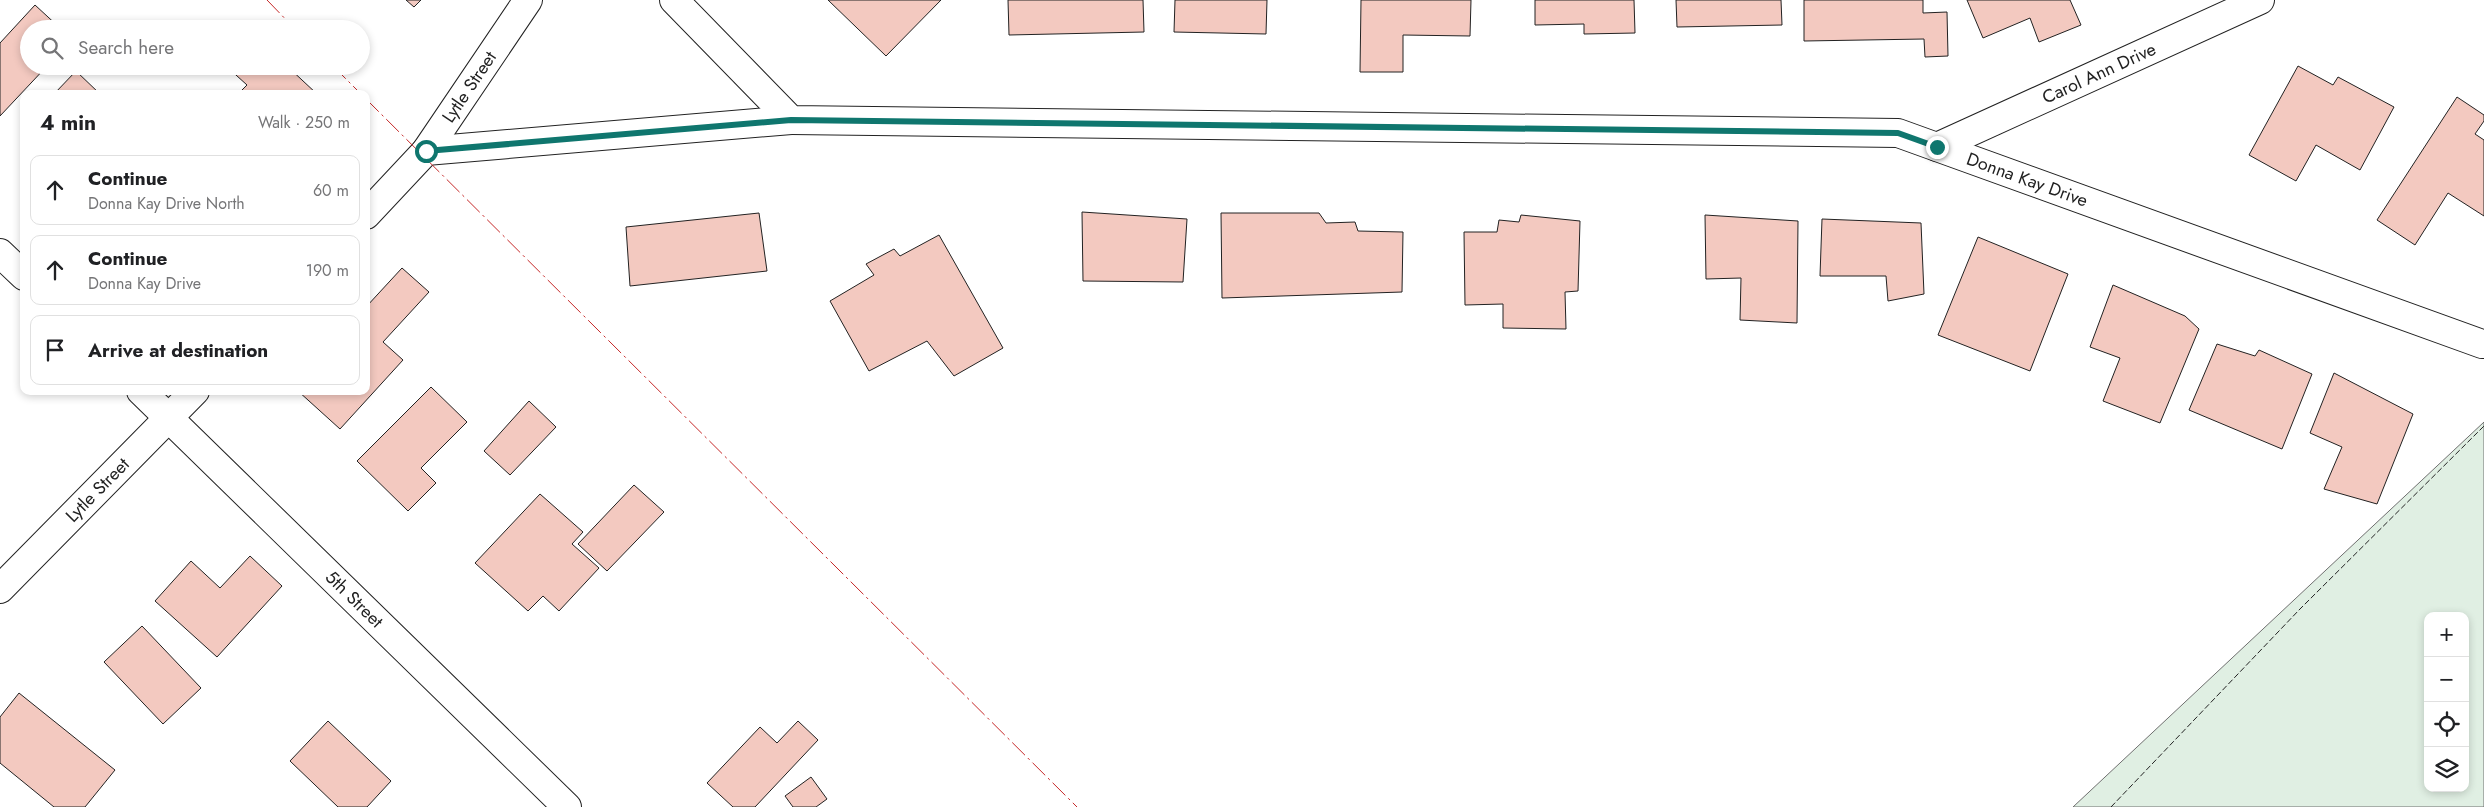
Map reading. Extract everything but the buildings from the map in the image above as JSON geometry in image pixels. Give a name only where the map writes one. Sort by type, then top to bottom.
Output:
[{"type":"street","name":"Lytle Street","points":[[370,211],[426,151],[528,0]]},
{"type":"street","points":[[674,0],[791,120]]},
{"type":"street","name":"Carol Ann Drive","points":[[1937,147],[2260,0]]},
{"type":"street","name":"Donna Kay Drive","points":[[426,151],[791,120],[1898,133],[2482,344]]},
{"type":"street","points":[[0,253],[20,272]]},
{"type":"street","name":"5th Street","points":[[146,395],[567,807]]},
{"type":"street","name":"Lytle Street","points":[[0,590],[191,395]]},
{"type":"green space","points":[[2484,422],[2484,807],[2073,807]]},
{"type":"fence","points":[[2111,807],[2300,609],[2484,426]]},
{"type":"power","points":[[267,0],[286,20]]},
{"type":"power","points":[[342,75],[357,90]]},
{"type":"power","points":[[370,103],[1077,807]]},
{"type":"route","points":[[426,151],[791,120],[1898,133],[1937,147]]}]
